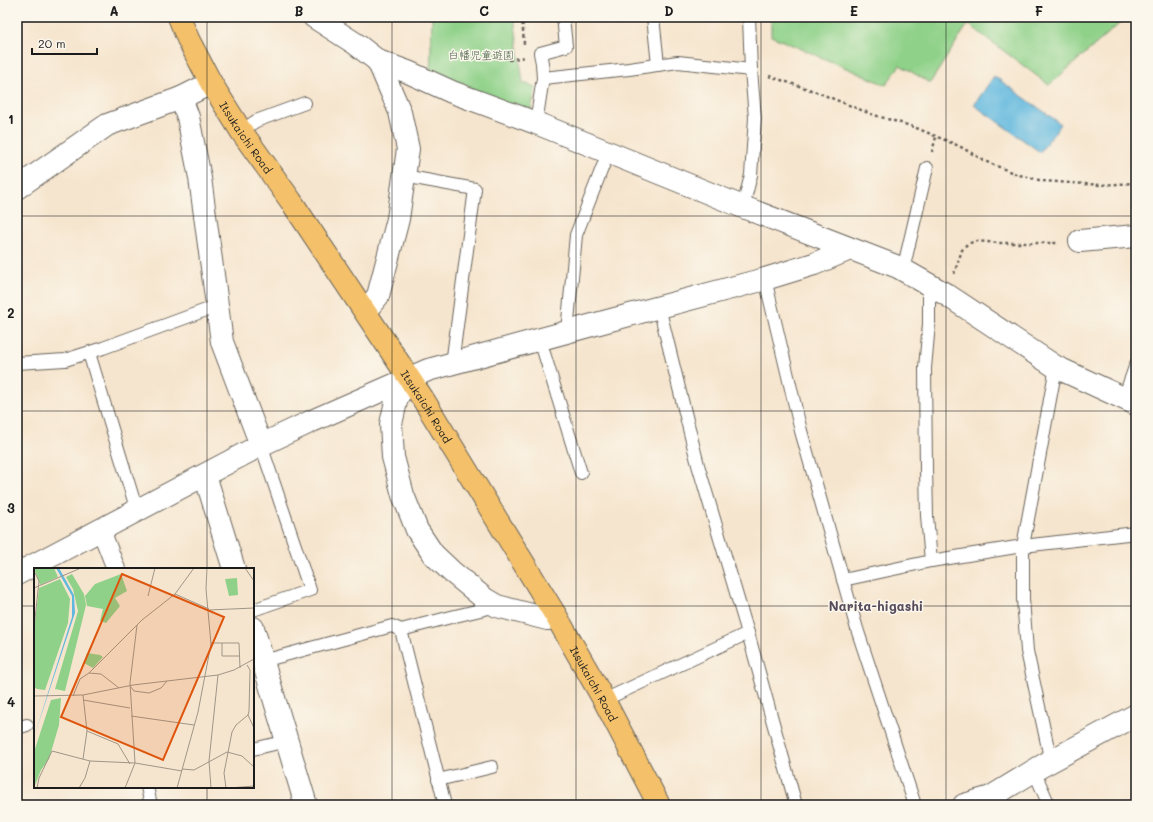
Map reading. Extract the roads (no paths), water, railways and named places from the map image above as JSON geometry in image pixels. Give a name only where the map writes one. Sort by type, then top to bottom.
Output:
[{"type":"main road","name":"Itsukaichi Road","points":[[182,17],[188,39],[211,83],[241,131],[292,201],[410,378],[556,616],[604,700],[659,805]]},
{"type":"street","points":[[314,17],[356,44],[378,61],[408,72],[452,92],[536,123],[903,270],[938,290],[1056,367],[1130,401]]},
{"type":"street","points":[[365,312],[378,296],[398,219],[408,149],[400,112],[378,61]]},
{"type":"street","points":[[17,188],[108,125],[181,98],[211,83]]},
{"type":"street","points":[[181,98],[188,117],[200,178],[222,342],[261,445]]},
{"type":"street","points":[[1080,241],[1136,236]]},
{"type":"street","points":[[17,574],[261,445],[312,420],[428,370],[765,279],[814,264],[850,249]]},
{"type":"street","points":[[410,378],[397,397],[392,424],[394,457],[402,495],[417,530],[433,554],[485,599],[497,606],[547,618],[556,616]]},
{"type":"street","points":[[205,475],[234,568]]},
{"type":"street","points":[[101,530],[116,568]]},
{"type":"street","points":[[256,643],[306,805]]},
{"type":"street","points":[[964,805],[991,797],[1042,766],[1136,715]]},
{"type":"lane","points":[[536,123],[544,78],[540,53],[566,46],[563,17]]},
{"type":"lane","points":[[653,17],[658,65]]},
{"type":"lane","points":[[743,207],[751,175],[755,118],[749,17]]},
{"type":"lane","points":[[544,78],[678,62],[751,70]]},
{"type":"lane","points":[[241,131],[256,121],[305,103]]},
{"type":"lane","points":[[567,332],[576,235],[608,153]]},
{"type":"lane","points":[[903,270],[927,168]]},
{"type":"lane","points":[[404,176],[475,189],[452,364]]},
{"type":"lane","points":[[765,279],[801,431],[843,580],[857,629],[915,805]]},
{"type":"lane","points":[[931,561],[927,516],[925,368],[929,324],[938,290]]},
{"type":"lane","points":[[17,363],[65,360],[89,353],[217,306]]},
{"type":"lane","points":[[659,308],[698,465],[748,633],[796,805]]},
{"type":"lane","points":[[540,340],[581,473]]},
{"type":"lane","points":[[89,353],[137,511]]},
{"type":"lane","points":[[1130,401],[1136,364]]},
{"type":"lane","points":[[1049,805],[1042,766],[1027,650],[1023,599],[1023,546],[1056,367]]},
{"type":"lane","points":[[254,610],[310,590],[261,445]]},
{"type":"lane","points":[[843,580],[931,561],[1023,546],[1136,533]]},
{"type":"lane","points":[[256,643],[392,626],[401,630],[497,606]]},
{"type":"lane","points":[[401,630],[445,805]]},
{"type":"lane","points":[[604,700],[748,633]]},
{"type":"lane","points":[[254,749],[287,741]]},
{"type":"lane","points":[[438,780],[492,767]]},
{"type":"lane","points":[[147,788],[151,805]]},
{"type":"water","points":[[994,76],[1061,124],[1040,152],[974,105]]},
{"type":"district","name":"Narita-higashi","points":[[876,605]]},
{"type":"park label","name":"白幡児童遊園","points":[[481,54]]}]
